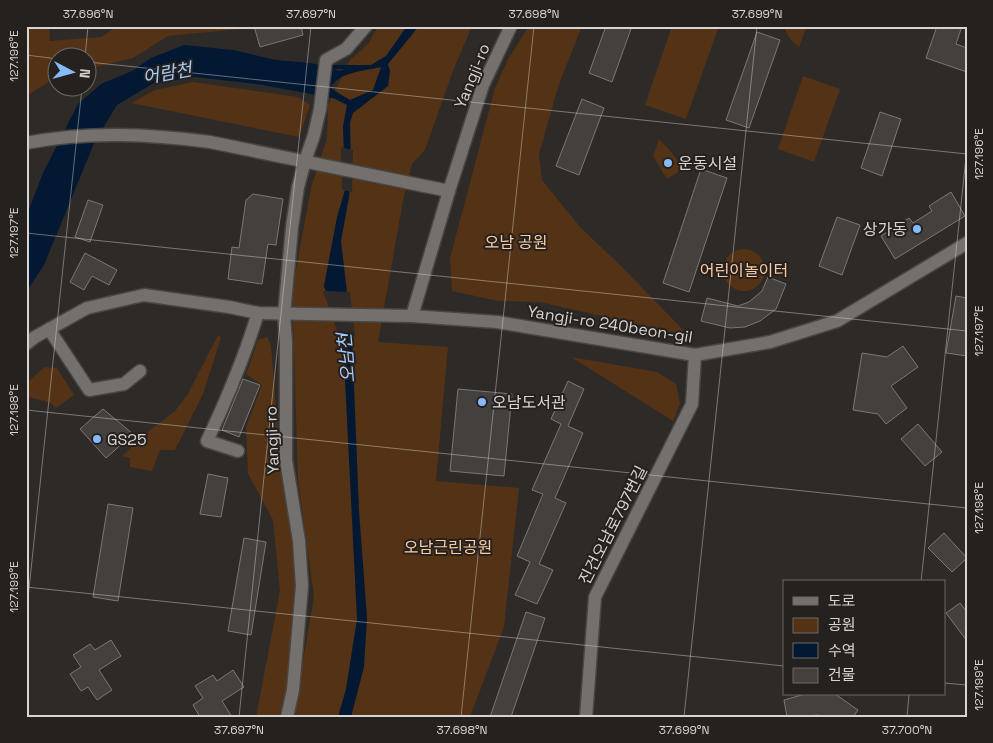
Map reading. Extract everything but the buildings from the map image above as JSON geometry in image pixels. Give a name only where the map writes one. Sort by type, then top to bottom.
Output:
[{"type":"street","name":"Yangji-ro","points":[[287,717],[293,690],[302,586],[299,542],[286,460],[286,342],[284,314],[292,228],[298,187],[314,136],[320,109],[326,60],[346,48],[366,26]]},
{"type":"street","name":"Yangji-ro","points":[[449,191],[483,86],[511,26]]},
{"type":"street","points":[[26,143],[53,138],[121,134],[210,142],[449,191],[412,316]]},
{"type":"street","name":"Yangji-ro 240beon-gil","points":[[26,344],[88,308],[144,295],[229,307],[258,314],[412,316],[497,322],[695,355],[770,342],[837,320],[967,243]]},
{"type":"street","points":[[238,450],[207,441],[234,383],[258,314]]},
{"type":"street","points":[[49,329],[89,390],[124,384],[140,370]]},
{"type":"street","name":"진건오남로797번길","points":[[586,717],[595,598],[692,404],[695,355]]},
{"type":"green space","points":[[26,26],[49,26],[50,41],[101,37],[118,26],[245,26],[240,29],[168,36],[133,58],[98,67],[98,48],[48,48],[48,83],[26,96]]},
{"type":"green space","name":"오남근린공원","points":[[378,26],[472,26],[453,71],[425,150],[412,164],[403,201],[378,342],[448,347],[436,481],[519,488],[504,627],[470,717],[293,717],[314,597],[298,479],[292,291],[311,188],[327,138],[328,105],[350,60],[368,44]]},
{"type":"green space","name":"오남 공원","points":[[529,26],[582,26],[559,84],[539,154],[542,180],[580,227],[689,336],[540,302],[498,301],[452,291],[450,258],[495,88],[508,59]]},
{"type":"green space","points":[[672,26],[719,26],[686,119],[645,105]]},
{"type":"green space","points":[[783,26],[807,26],[799,47],[790,39]]},
{"type":"green space","points":[[803,76],[840,89],[814,162],[778,149]]},
{"type":"green space","points":[[193,82],[298,97],[310,105],[299,137],[131,103],[155,90]]},
{"type":"green space","name":"운동시설","points":[[659,139],[683,169],[667,179],[653,156]]},
{"type":"green space","name":"어린이놀이터","points":[[748,249],[756,252],[762,258],[765,270],[762,282],[756,288],[740,291],[732,288],[726,282],[723,266],[726,258],[732,252]]},
{"type":"green space","points":[[218,335],[221,338],[203,394],[175,450],[160,450],[152,471],[130,467],[130,458],[122,456],[145,434],[175,411],[188,394]]},
{"type":"green space","points":[[267,337],[271,345],[282,484],[291,529],[297,587],[287,694],[281,717],[256,717],[280,591],[273,520],[248,474],[246,428],[262,385],[246,374],[258,340]]},
{"type":"green space","points":[[571,357],[657,372],[676,384],[680,404],[673,421]]},
{"type":"green space","points":[[44,367],[57,368],[74,395],[56,408],[51,403],[26,396],[26,384]]},
{"type":"water","name":"오남천","points":[[407,26],[419,26],[388,64],[390,71],[388,86],[353,113],[350,123],[351,164],[349,197],[341,241],[352,336],[359,511],[367,618],[364,667],[351,717],[338,717],[346,689],[357,619],[343,340],[324,286],[337,217],[345,190],[343,126],[347,105],[333,98],[257,84],[196,77],[154,83],[117,105],[95,141],[44,265],[26,292],[26,217],[43,173],[78,104],[85,98],[98,98],[98,87],[101,84],[132,71],[151,58],[184,45],[233,50],[276,60],[311,63],[340,71],[354,65],[371,65],[386,56]],"holes":[[[381,67],[373,90],[350,100],[330,88],[334,82],[346,75]]]},
{"type":"pier","points":[[341,147],[353,150],[352,192],[342,190]]},
{"type":"pier","points":[[323,291],[350,292],[355,336],[339,336]]},
{"type":"waterway","name":"어람천","points":[[327,67],[352,67]]},
{"type":"place","name":"운동시설","points":[[668,163]]},
{"type":"place","name":"상가동","points":[[917,229]]},
{"type":"place","name":"오남도서관","points":[[482,402]]},
{"type":"place","name":"GS25","points":[[97,439]]}]
